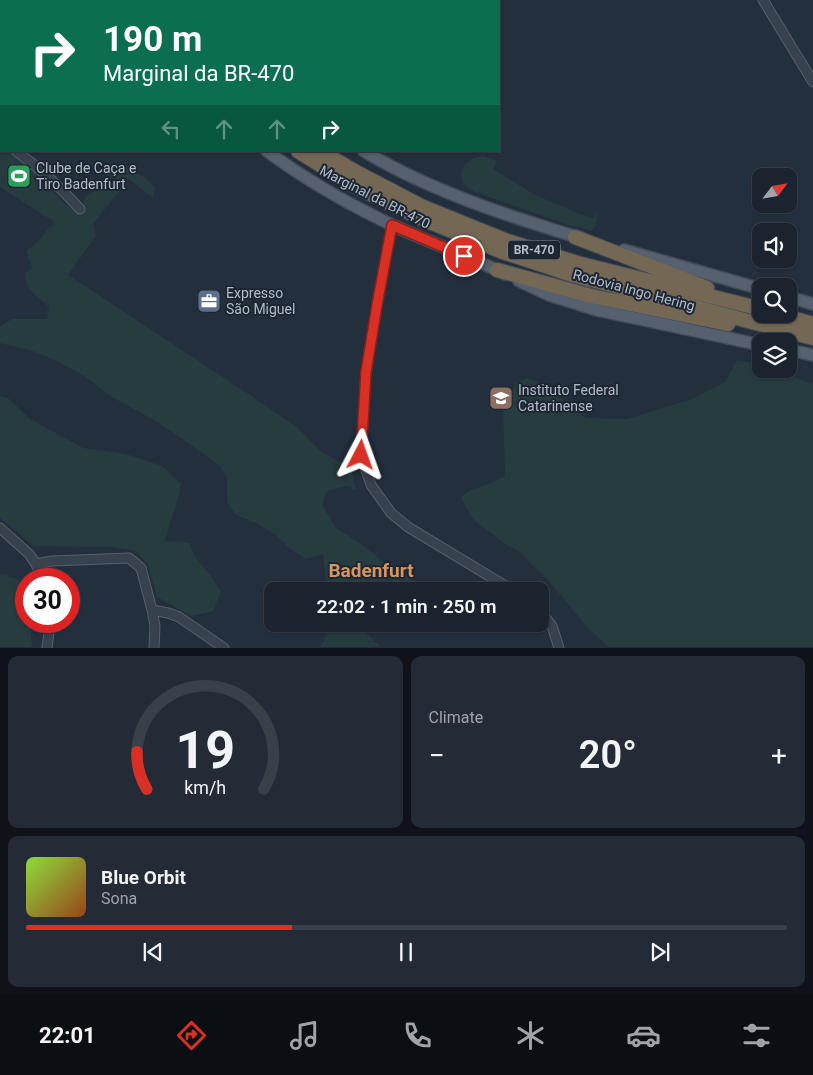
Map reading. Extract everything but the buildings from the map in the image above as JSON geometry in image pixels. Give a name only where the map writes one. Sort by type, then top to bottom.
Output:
[{"type":"highway","name":"Rodovia Ingo Hering","points":[[300,152],[349,183],[418,217],[503,252],[574,275],[812,333]]},
{"type":"highway","name":"Rodovia Ingo Hering","points":[[322,152],[356,172],[424,206],[507,241],[577,263],[752,307]]},
{"type":"highway","points":[[576,237],[752,306]]},
{"type":"highway","points":[[497,270],[591,296],[775,334],[812,333]]},
{"type":"highway","points":[[794,323],[812,333]]},
{"type":"main road","name":"Marginal da BR-470","points":[[268,152],[314,183],[354,206],[392,225],[497,270],[549,295],[598,310],[752,343]]},
{"type":"main road","points":[[366,152],[424,182],[492,209],[576,237],[752,286]]},
{"type":"main road","points":[[797,299],[813,304]]},
{"type":"main road","points":[[797,352],[813,356]]},
{"type":"street","points":[[763,0],[813,82]]},
{"type":"street","points":[[18,152],[30,160],[80,209]]},
{"type":"street","points":[[392,225],[366,372],[361,455],[371,485],[391,513],[408,527],[499,582]]},
{"type":"street","points":[[0,528],[29,554],[38,568]]},
{"type":"street","points":[[36,564],[52,561],[129,558],[141,568],[155,626],[154,648]]},
{"type":"street","points":[[152,610],[168,613],[179,618],[224,648]]},
{"type":"street","points":[[549,622],[559,648]]},
{"type":"street","points":[[47,648],[49,633]]},
{"type":"green space","points":[[0,152],[9,153],[17,157],[35,172],[64,203],[78,212],[83,205],[85,197],[94,192],[111,167],[119,173],[125,165],[155,187],[153,198],[129,179],[93,224],[96,236],[68,275],[298,428],[321,452],[351,467],[356,490],[346,486],[327,491],[322,505],[336,528],[360,543],[387,565],[400,570],[416,582],[329,582],[326,580],[323,554],[306,559],[290,549],[275,534],[256,523],[236,515],[227,502],[227,478],[220,466],[174,433],[112,397],[86,377],[57,361],[33,351],[0,343],[0,326],[12,319],[47,319],[49,307],[27,286],[25,273],[33,268],[28,258],[27,250],[52,226],[53,221],[0,187]]},
{"type":"green space","points":[[483,156],[497,161],[493,169],[535,195],[585,216],[593,218],[596,211],[596,224],[592,231],[566,224],[475,192],[463,185],[461,174],[464,165],[472,159]]},
{"type":"green space","points":[[737,360],[752,363],[752,378],[797,378],[813,384],[813,647],[609,647],[589,629],[547,579],[522,553],[505,544],[473,519],[461,498],[469,491],[505,476],[503,408],[516,383],[528,378],[542,384],[586,418],[627,419],[692,399],[725,382]]},
{"type":"green space","points":[[0,396],[8,398],[30,419],[83,448],[126,454],[162,466],[181,484],[165,541],[189,543],[196,558],[221,592],[213,611],[192,616],[157,597],[148,565],[136,551],[112,547],[34,546],[0,518]]},
{"type":"green space","points":[[0,575],[5,575],[15,579],[15,633],[31,633],[32,647],[0,647]]},
{"type":"green space","points":[[327,632],[365,632],[381,647],[320,647]]},
{"type":"place","name":"Clube de Caça e Tiro Badenfurt","points":[[19,176]]},
{"type":"place","name":"Expresso São Miguel","points":[[209,301]]},
{"type":"place","name":"Instituto Federal Catarinense","points":[[501,398]]},
{"type":"district","name":"Badenfurt","points":[[371,570]]},
{"type":"route","points":[[361,455],[366,372],[392,225],[464,256]]}]
